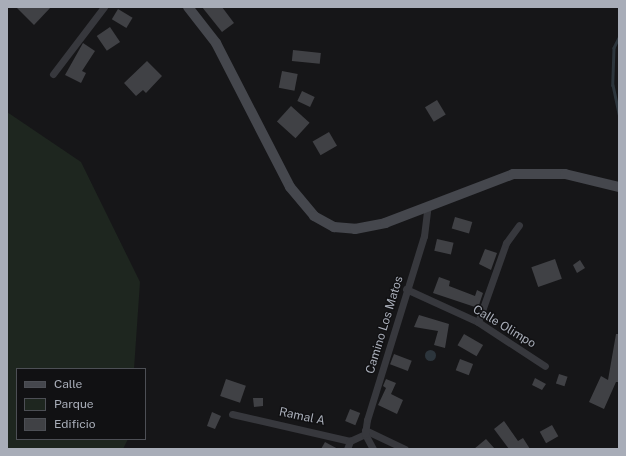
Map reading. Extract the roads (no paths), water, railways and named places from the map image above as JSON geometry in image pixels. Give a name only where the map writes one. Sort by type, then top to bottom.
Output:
[{"type":"street","points":[[53,74],[104,7]]},
{"type":"street","points":[[188,7],[216,43],[290,188],[314,216],[334,227],[355,229],[385,223],[428,205],[513,174],[565,174],[619,187]]},
{"type":"street","name":"Camino Los Matos","points":[[365,432],[406,289],[424,236],[428,205]]},
{"type":"street","points":[[478,322],[506,243],[519,225]]},
{"type":"street","name":"Calle Olimpo","points":[[406,289],[478,322],[545,366]]},
{"type":"street","name":"Ramal A","points":[[232,414],[350,441]]},
{"type":"street","points":[[347,449],[350,441],[365,432]]},
{"type":"street","points":[[365,432],[373,449]]},
{"type":"street","points":[[365,432],[405,449]]},
{"type":"waterway","points":[[619,38],[614,48],[613,85],[619,114]]}]
